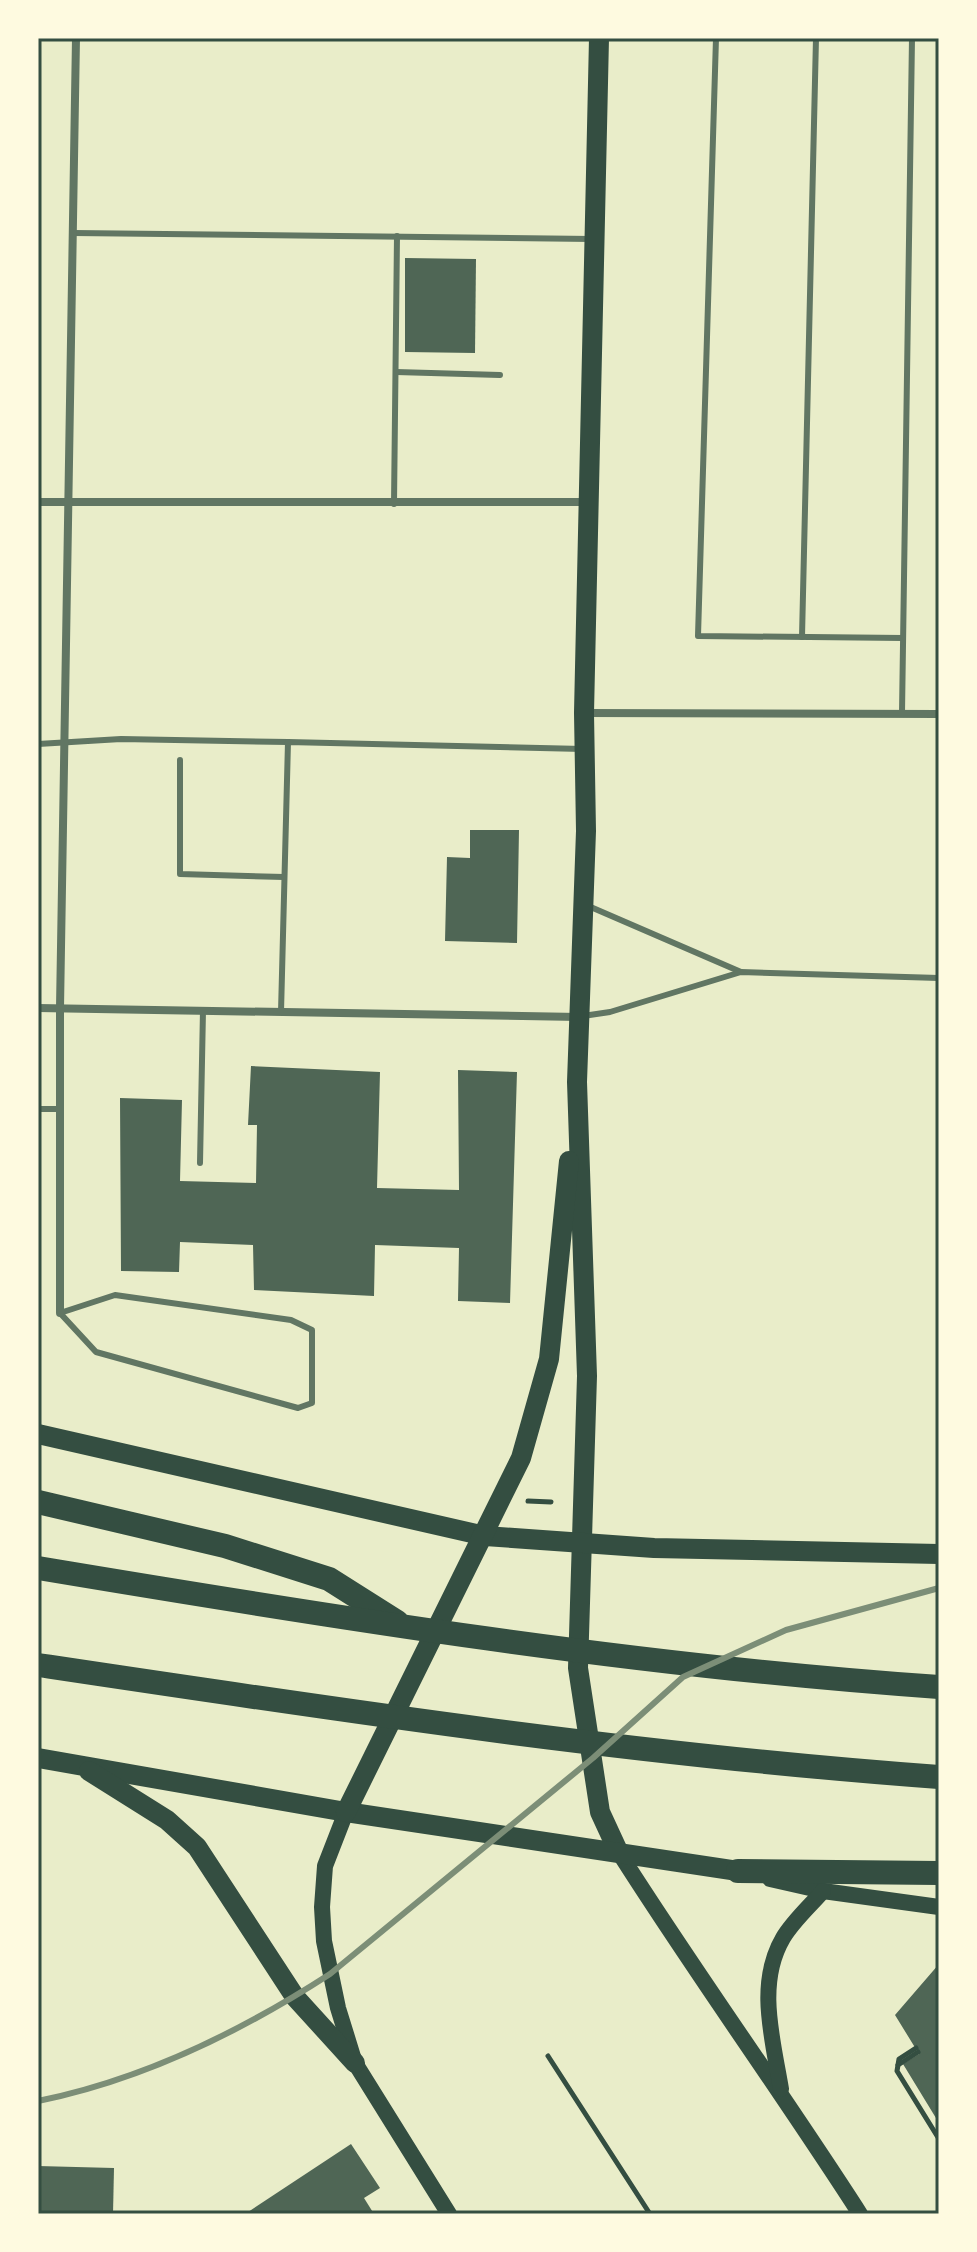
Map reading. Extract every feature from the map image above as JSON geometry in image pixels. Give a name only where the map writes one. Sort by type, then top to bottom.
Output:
[{"type":"highway","points":[[38,1502],[225,1546],[329,1579],[410,1629]]},
{"type":"highway","points":[[38,1568],[410,1629],[759,1672],[939,1687]]},
{"type":"highway","points":[[38,1665],[290,1703],[701,1758],[939,1777]]},
{"type":"highway","points":[[738,1871],[939,1873]]},
{"type":"main road","points":[[355,2063],[330,1974],[322,1907],[325,1866],[346,1812],[521,1458],[549,1359],[577,1082],[580,1017],[599,38]]},
{"type":"main road","points":[[577,1082],[587,1376],[578,1668],[600,1812],[618,1851],[704,1986],[782,2094],[860,2214]]},
{"type":"main road","points":[[38,1434],[485,1536],[582,1545],[939,1554]]},
{"type":"main road","points":[[38,1758],[346,1812],[738,1871],[823,1891],[939,1907]]},
{"type":"main road","points":[[79,1764],[167,1820],[197,1847],[295,1997],[355,2063],[449,2214]]},
{"type":"main road","points":[[782,2094],[770,2023],[769,1978],[774,1956],[784,1936],[823,1891]]},
{"type":"street","points":[[60,1313],[60,1008],[76,38]]},
{"type":"street","points":[[38,502],[590,502]]},
{"type":"street","points":[[584,713],[939,714]]},
{"type":"street","points":[[38,1008],[580,1017]]},
{"type":"lane","points":[[716,38],[698,636],[903,638]]},
{"type":"lane","points":[[802,637],[816,38]]},
{"type":"lane","points":[[902,713],[912,38]]},
{"type":"lane","points":[[73,233],[596,238]]},
{"type":"lane","points":[[394,504],[397,236]]},
{"type":"lane","points":[[396,372],[500,375]]},
{"type":"lane","points":[[38,744],[64,745],[121,739],[585,749]]},
{"type":"lane","points":[[281,1012],[288,742]]},
{"type":"lane","points":[[180,760],[180,874],[284,877]]},
{"type":"lane","points":[[584,904],[741,972]]},
{"type":"lane","points":[[580,1017],[610,1012],[741,972],[939,978]]},
{"type":"lane","points":[[200,1163],[203,1010]]},
{"type":"lane","points":[[38,1109],[59,1109]]},
{"type":"lane","points":[[115,1295],[291,1320],[312,1330],[312,1403],[298,1408],[96,1352],[60,1313],[115,1295]]},
{"type":"path","points":[[523,1500],[551,1502]]},
{"type":"path","points":[[917,2050],[899,2059],[897,2071],[939,2139]]},
{"type":"path","points":[[548,2056],[650,2214]]},
{"type":"building","points":[[405,258],[476,259],[475,353],[405,352]]},
{"type":"building","points":[[470,830],[519,830],[517,943],[445,941],[447,857],[470,858]]},
{"type":"building","points":[[251,1066],[380,1072],[377,1188],[459,1190],[458,1070],[517,1072],[510,1303],[458,1301],[459,1248],[375,1245],[374,1296],[254,1290],[253,1245],[180,1242],[179,1272],[121,1271],[120,1098],[182,1100],[180,1181],[256,1183],[257,1125],[248,1125]]},
{"type":"building","points":[[939,1964],[939,2123],[903,2064],[919,2054],[895,2015]]},
{"type":"building","points":[[351,2144],[380,2188],[364,2198],[374,2214],[245,2214]]},
{"type":"building","points":[[38,2166],[114,2168],[113,2214],[38,2214]]},
{"type":"railway","points":[[38,2101],[115,2080],[190,2051],[262,2015],[330,1974],[593,1758],[683,1677],[786,1630],[939,1588]]}]
